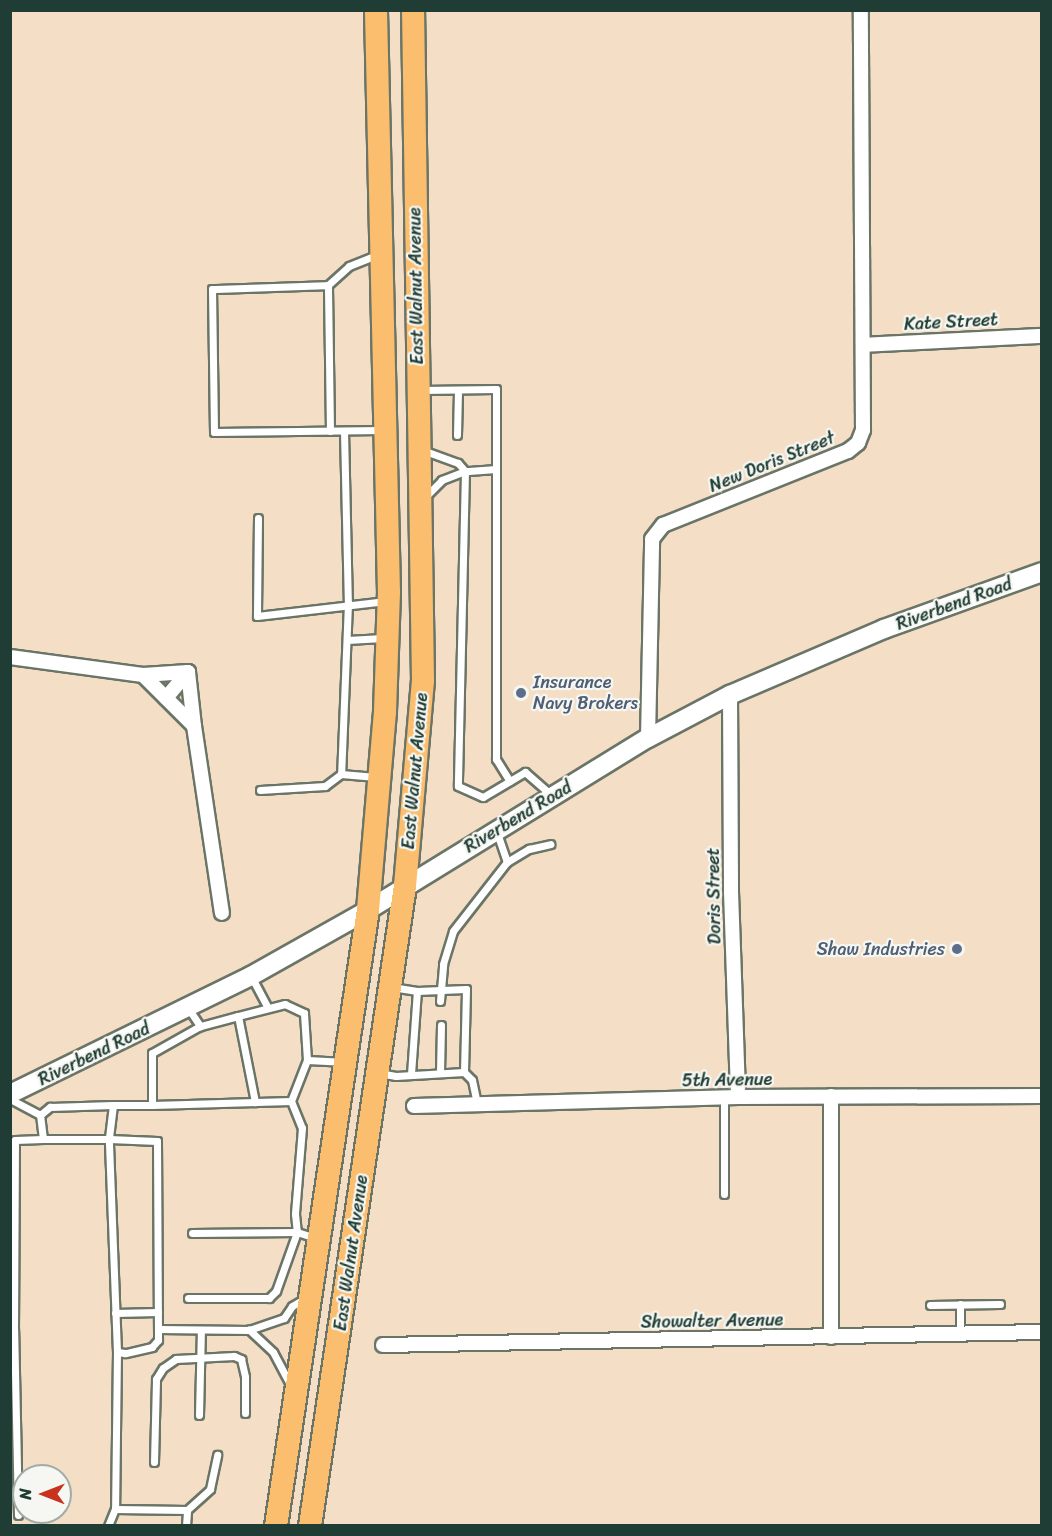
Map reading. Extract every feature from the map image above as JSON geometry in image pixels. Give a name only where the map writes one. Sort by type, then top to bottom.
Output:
[{"type":"main road","name":"East Walnut Avenue","points":[[276,1526],[309,1296],[307,1236],[344,1062],[368,910],[379,777],[389,601],[376,10]]},
{"type":"main road","name":"East Walnut Avenue","points":[[310,1526],[405,886],[423,681],[413,10]]},
{"type":"street","name":"New Doris Street","points":[[648,738],[652,539],[663,525],[848,451],[858,443],[863,430],[861,10]]},
{"type":"street","name":"Kate Street","points":[[863,345],[1041,336]]},
{"type":"street","name":"Riverbend Road","points":[[10,1096],[251,976],[368,910],[648,738],[730,695],[884,629],[1041,572]]},
{"type":"street","points":[[10,657],[143,675],[188,672]]},
{"type":"street","points":[[166,698],[188,672]]},
{"type":"street","points":[[188,672],[222,913]]},
{"type":"street","points":[[143,675],[194,726]]},
{"type":"street","name":"Doris Street","points":[[730,695],[731,892],[738,1097]]},
{"type":"street","points":[[831,1096],[831,1337]]},
{"type":"street","name":"5th Avenue","points":[[414,1106],[723,1097],[1041,1096]]},
{"type":"street","name":"Showalter Avenue","points":[[383,1345],[1041,1332]]},
{"type":"lane","points":[[382,252],[348,266],[328,285],[212,289],[214,432],[386,430]]},
{"type":"lane","points":[[328,285],[330,431]]},
{"type":"lane","points":[[418,390],[496,389],[496,759],[510,781]]},
{"type":"lane","points":[[457,435],[458,390]]},
{"type":"lane","points":[[341,774],[348,603],[344,431]]},
{"type":"lane","points":[[419,448],[441,459],[458,463],[465,471],[458,786],[483,797],[525,772],[553,796]]},
{"type":"lane","points":[[421,501],[442,480],[465,471],[496,469]]},
{"type":"lane","points":[[258,518],[257,616],[348,603],[389,601]]},
{"type":"lane","points":[[346,640],[388,637]]},
{"type":"lane","points":[[260,790],[325,786],[341,774],[379,777]]},
{"type":"lane","points":[[496,830],[507,862]]},
{"type":"lane","points":[[440,1001],[443,964],[453,931],[507,862],[529,849],[550,844]]},
{"type":"lane","points":[[251,976],[268,1008]]},
{"type":"lane","points":[[390,987],[417,991],[466,989],[464,1072],[472,1080],[477,1104]]},
{"type":"lane","points":[[411,1074],[417,991]]},
{"type":"lane","points":[[152,1105],[153,1053],[200,1026],[285,1004],[304,1013],[307,1060],[291,1101],[302,1128],[295,1214],[307,1236]]},
{"type":"lane","points":[[188,1008],[200,1026]]},
{"type":"lane","points":[[238,1016],[255,1102]]},
{"type":"lane","points":[[440,1073],[441,1025]]},
{"type":"lane","points":[[307,1060],[344,1062]]},
{"type":"lane","points":[[377,1073],[396,1076],[464,1072]]},
{"type":"lane","points":[[10,1096],[40,1115]]},
{"type":"lane","points":[[723,1097],[724,1194]]},
{"type":"lane","points":[[40,1115],[50,1107],[291,1101]]},
{"type":"lane","points":[[108,1526],[115,1509],[117,1352],[109,1139],[113,1105]]},
{"type":"lane","points":[[40,1115],[43,1139]]},
{"type":"lane","points":[[17,1464],[14,1329],[15,1140],[158,1141],[158,1340],[152,1347],[125,1353],[117,1352]]},
{"type":"lane","points":[[192,1233],[307,1236]]},
{"type":"lane","points":[[188,1298],[269,1298],[276,1291],[307,1236]]},
{"type":"lane","points":[[158,1329],[249,1330],[284,1318],[292,1306],[309,1296]]},
{"type":"lane","points":[[960,1304],[960,1334]]},
{"type":"lane","points":[[930,1305],[1000,1304]]},
{"type":"lane","points":[[115,1313],[158,1312]]},
{"type":"lane","points":[[199,1415],[201,1330]]},
{"type":"lane","points":[[249,1330],[273,1352],[295,1392]]},
{"type":"lane","points":[[154,1462],[156,1379],[163,1368],[176,1359],[234,1356],[242,1359],[245,1377],[245,1413]]},
{"type":"lane","points":[[115,1509],[187,1510],[210,1489],[217,1455]]},
{"type":"lane","points":[[186,1526],[187,1510]]},
{"type":"place","name":"Insurance Navy Brokers","points":[[521,693]]},
{"type":"place","name":"Shaw Industries","points":[[957,949]]}]
